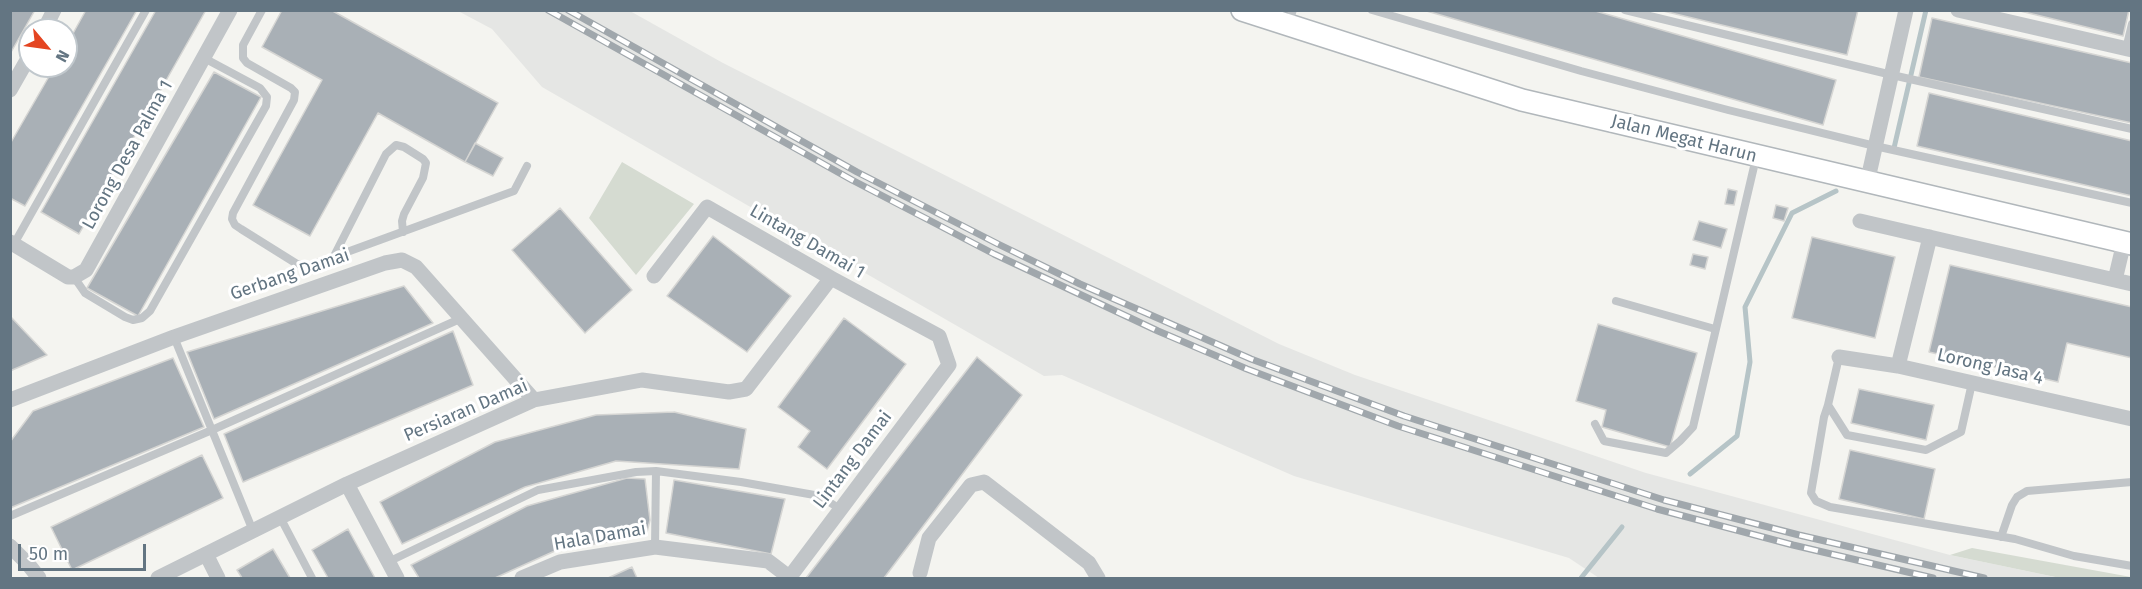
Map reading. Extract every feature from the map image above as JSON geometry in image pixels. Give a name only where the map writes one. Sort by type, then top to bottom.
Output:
[{"type":"street","name":"Lorong Desa Palma 1","points":[[80,274],[230,10]]},
{"type":"street","name":"Jalan Megat Harun","points":[[1242,10],[1290,18],[1522,100],[2128,243]]},
{"type":"street","points":[[1867,183],[1875,146],[1899,76],[1906,10]]},
{"type":"street","points":[[1958,10],[2129,49]]},
{"type":"street","points":[[10,90],[18,76]]},
{"type":"street","name":"Lintang Damai 1","points":[[654,276],[707,207],[939,336],[949,365]]},
{"type":"street","points":[[1860,221],[2132,284]]},
{"type":"street","points":[[1898,366],[1930,237]]},
{"type":"street","points":[[12,243],[68,276],[80,274]]},
{"type":"street","points":[[2115,280],[2128,243]]},
{"type":"street","name":"Gerbang Damai","points":[[10,400],[174,337],[385,262],[402,260],[416,267],[534,400]]},
{"type":"street","name":"Persiaran Damai","points":[[158,579],[347,484],[534,400],[642,380],[729,392],[746,389],[831,278]]},
{"type":"street","name":"Lorong Jasa 4","points":[[1839,357],[1898,366],[2132,419]]},
{"type":"street","name":"Lintang Damai","points":[[789,578],[949,365]]},
{"type":"street","points":[[920,573],[929,538],[971,485],[984,482],[1089,563],[1098,579]]},
{"type":"street","points":[[347,484],[397,579]]},
{"type":"street","points":[[10,546],[39,579]]},
{"type":"street","name":"Hala Damai","points":[[522,579],[560,561],[656,547],[768,561],[789,578]]},
{"type":"street","points":[[206,554],[218,579]]},
{"type":"lane","points":[[12,243],[146,10]]},
{"type":"lane","points":[[262,10],[243,45],[243,58],[247,63],[291,88],[295,92],[294,100],[233,213],[232,219],[241,229],[302,266],[333,258],[514,191],[527,166]]},
{"type":"lane","points":[[1372,10],[1581,71],[1875,146],[2132,203]]},
{"type":"lane","points":[[1625,10],[2132,129]]},
{"type":"lane","points":[[2129,49],[2132,24]]},
{"type":"lane","points":[[80,274],[85,293],[125,317],[134,320],[142,318],[150,311],[266,106],[267,97],[260,88],[204,58]]},
{"type":"lane","points":[[333,258],[386,154],[396,145],[404,147],[426,163],[423,178],[404,214],[403,232]]},
{"type":"lane","points":[[1595,424],[1604,441],[1666,453],[1693,427],[1757,157]]},
{"type":"lane","points":[[1616,301],[1715,329]]},
{"type":"lane","points":[[10,516],[212,430],[462,318]]},
{"type":"lane","points":[[174,337],[253,531]]},
{"type":"lane","points":[[1839,357],[1811,492],[1816,501],[1830,507],[2001,537],[2074,556],[2132,566]]},
{"type":"lane","points":[[1828,405],[1847,435],[1926,450],[1961,432],[1972,383]]},
{"type":"lane","points":[[388,562],[538,490],[636,472],[656,471],[741,482],[820,496],[840,509]]},
{"type":"lane","points":[[656,471],[656,547]]},
{"type":"lane","points":[[2001,537],[2012,505],[2017,497],[2027,491],[2132,482]]},
{"type":"lane","points":[[280,517],[312,579]]},
{"type":"shaded area","points":[[458,11],[630,11],[723,63],[1279,344],[1355,375],[1646,473],[1950,555],[2060,578],[1599,578],[1569,558],[1294,476],[1062,375],[1044,376],[542,87],[492,29]]},
{"type":"shaded area","points":[[622,162],[694,204],[636,275],[589,218]]},
{"type":"shaded area","points":[[1972,548],[2131,578],[2060,578],[1950,555]]},
{"type":"building","points":[[10,10],[35,10],[30,18],[18,18],[18,40],[10,54]]},
{"type":"building","points":[[86,10],[137,10],[25,206],[10,198],[10,144],[48,78],[78,78],[78,24]]},
{"type":"building","points":[[156,10],[206,10],[79,234],[41,212]]},
{"type":"building","points":[[282,10],[331,10],[498,103],[465,162],[378,113],[310,236],[253,205],[322,80],[262,47]]},
{"type":"building","points":[[1423,10],[1592,10],[1836,80],[1823,125]]},
{"type":"building","points":[[1659,10],[1858,10],[1847,55]]},
{"type":"building","points":[[2016,10],[2129,10],[2123,36]]},
{"type":"building","points":[[1932,18],[2132,63],[2132,123],[1919,77]]},
{"type":"building","points":[[214,72],[261,97],[138,316],[87,288]]},
{"type":"building","points":[[1929,93],[2132,141],[2132,196],[1917,146]]},
{"type":"building","points":[[475,143],[503,158],[493,176],[465,162]]},
{"type":"building","points":[[1728,189],[1737,191],[1734,205],[1725,204]]},
{"type":"building","points":[[1776,205],[1788,208],[1784,221],[1773,218]]},
{"type":"building","points":[[560,208],[632,290],[585,333],[512,250]]},
{"type":"building","points":[[1699,221],[1727,229],[1721,248],[1693,240]]},
{"type":"building","points":[[713,236],[791,296],[747,352],[667,296]]},
{"type":"building","points":[[1812,237],[1895,257],[1875,338],[1792,318]]},
{"type":"building","points":[[1693,254],[1708,257],[1705,269],[1690,265]]},
{"type":"building","points":[[1950,265],[2132,307],[2132,358],[2067,343],[2058,382],[1929,352]]},
{"type":"building","points":[[404,286],[433,323],[214,419],[187,352]]},
{"type":"building","points":[[10,316],[47,355],[10,371]]},
{"type":"building","points":[[844,318],[906,364],[827,469],[798,447],[810,431],[778,407]]},
{"type":"building","points":[[1598,324],[1697,353],[1670,447],[1602,427],[1606,410],[1576,401]]},
{"type":"building","points":[[453,331],[473,385],[243,482],[224,434]]},
{"type":"building","points":[[977,357],[1022,395],[884,578],[806,578]]},
{"type":"building","points":[[173,358],[204,427],[10,508],[10,442],[33,411]]},
{"type":"building","points":[[1859,389],[1934,405],[1926,440],[1851,423]]},
{"type":"building","points":[[674,412],[746,429],[739,469],[616,461],[525,487],[402,544],[380,502],[495,442],[596,415]]},
{"type":"building","points":[[1850,450],[1935,469],[1924,519],[1839,499]]},
{"type":"building","points":[[202,455],[223,498],[72,570],[51,527]]},
{"type":"building","points":[[627,478],[645,479],[650,520],[646,536],[557,550],[495,578],[419,578],[411,565],[527,506]]},
{"type":"building","points":[[674,480],[785,499],[771,554],[666,533]]},
{"type":"building","points":[[348,529],[375,578],[328,578],[312,550]]},
{"type":"building","points":[[273,549],[290,578],[242,578],[237,570]]},
{"type":"building","points":[[632,567],[637,578],[608,578]]},
{"type":"waterway","points":[[1894,148],[1926,10]]},
{"type":"waterway","points":[[1690,474],[1737,436],[1750,362],[1745,307],[1792,213],[1836,191]]},
{"type":"waterway","points":[[1581,578],[1622,527]]},
{"type":"railway","points":[[548,10],[852,180],[994,254],[1158,331],[1247,369],[1398,426],[1657,509],[1793,545],[1933,578]]},
{"type":"railway","points":[[568,10],[857,172],[1080,284],[1251,359],[1404,416],[1664,500],[1799,535],[1984,578]]}]
